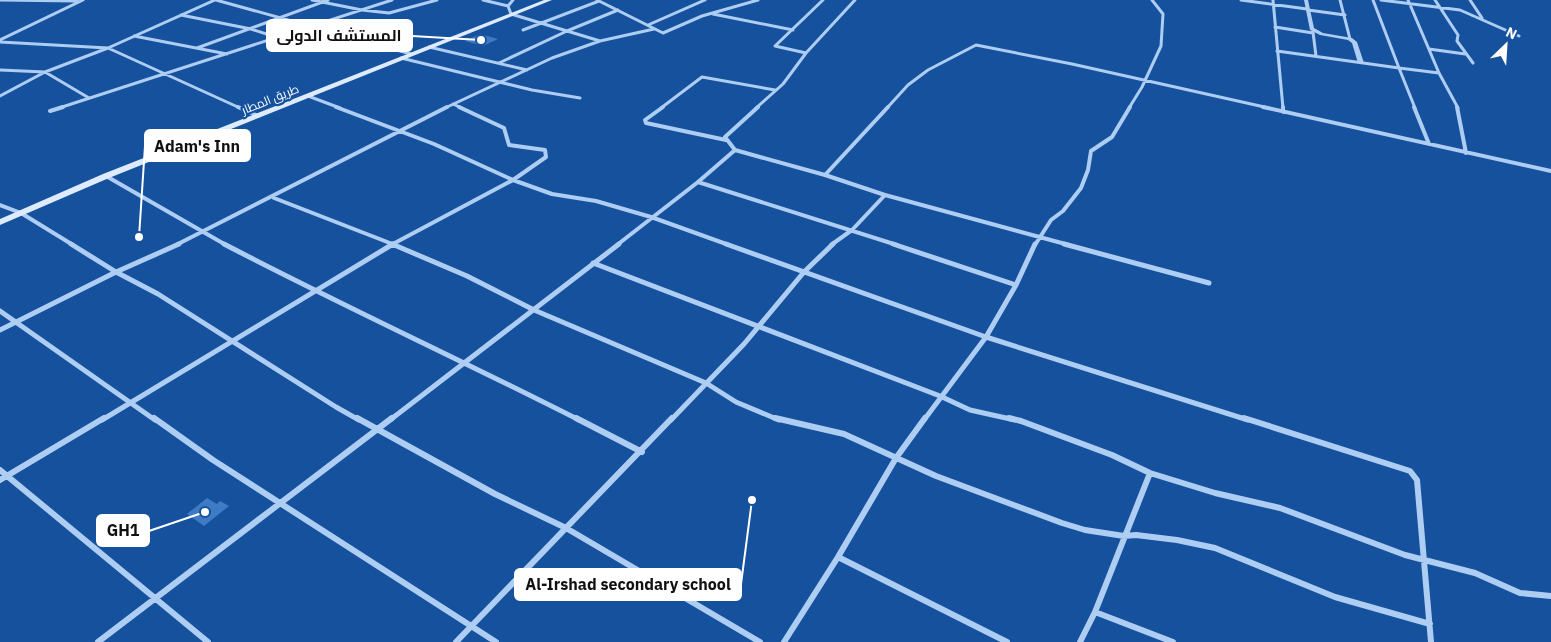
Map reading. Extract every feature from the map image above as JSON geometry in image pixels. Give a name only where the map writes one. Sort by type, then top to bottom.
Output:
[{"type":"main road","name":"طريق المطار","points":[[0,222],[106,176],[549,0]]},
{"type":"street","points":[[2,0],[82,1]]},
{"type":"street","points":[[0,96],[44,72],[108,48],[216,0],[411,54]]},
{"type":"street","points":[[312,0],[388,13],[437,0]]},
{"type":"street","points":[[198,48],[328,0]]},
{"type":"street","points":[[50,111],[392,0]]},
{"type":"street","points":[[483,0],[508,6]]},
{"type":"street","points":[[508,6],[513,0]]},
{"type":"street","points":[[523,30],[598,0],[660,32],[668,32],[702,16],[758,0]]},
{"type":"street","points":[[648,25],[705,0]]},
{"type":"street","points":[[806,54],[776,47],[823,0]]},
{"type":"street","points":[[726,140],[727,134],[791,75],[806,54],[855,0]]},
{"type":"street","points":[[784,642],[838,557],[896,458],[940,396],[986,337],[1016,285],[1039,236],[1051,220],[1064,211],[1081,188],[1088,170],[1091,151],[1112,137],[1144,81],[1160,46],[1163,14],[1152,0]]},
{"type":"street","points":[[1241,0],[1345,15]]},
{"type":"street","points":[[1273,0],[1283,112]]},
{"type":"street","points":[[1306,0],[1316,56]]},
{"type":"street","points":[[1340,0],[1350,39]]},
{"type":"street","points":[[1373,0],[1429,144]]},
{"type":"street","points":[[1381,0],[1409,2],[1467,12],[1518,36]]},
{"type":"street","points":[[1435,0],[1458,35],[1457,41],[1473,63]]},
{"type":"street","points":[[1470,0],[1482,19]]},
{"type":"street","points":[[0,41],[82,1]]},
{"type":"street","points":[[1409,2],[1438,73],[1458,108],[1466,153]]},
{"type":"street","points":[[508,6],[511,14],[600,41]]},
{"type":"street","points":[[499,63],[567,31],[618,10]]},
{"type":"street","points":[[712,14],[793,30]]},
{"type":"street","points":[[180,15],[252,29],[279,38]]},
{"type":"street","points":[[1275,27],[1312,31],[1350,39],[1354,42],[1361,63]]},
{"type":"street","points":[[0,330],[116,272],[203,233],[274,198],[398,131],[500,81],[552,58],[600,41],[654,28]]},
{"type":"street","points":[[134,36],[227,54]]},
{"type":"street","points":[[0,41],[108,48],[258,116]]},
{"type":"street","points":[[825,174],[908,85],[928,70],[973,46],[1072,64],[1551,171]]},
{"type":"street","points":[[429,47],[527,70]]},
{"type":"street","points":[[1429,49],[1465,54]]},
{"type":"street","points":[[1277,51],[1438,73]]},
{"type":"street","points":[[401,58],[532,90],[580,98]]},
{"type":"street","points":[[0,70],[44,72],[89,98]]},
{"type":"street","points":[[775,90],[702,77],[645,120],[646,122],[726,140],[735,150],[825,174],[885,194],[1209,283]]},
{"type":"street","points":[[308,96],[434,144],[513,180],[552,194],[596,201],[651,218],[986,337],[1410,471],[1416,480],[1431,642]]},
{"type":"street","points":[[0,480],[233,342],[393,244],[513,180],[546,157],[545,150],[509,145],[504,128],[453,104]]},
{"type":"street","points":[[98,642],[534,310],[698,182],[735,150]]},
{"type":"street","points":[[106,176],[203,233],[316,292],[466,362],[642,452]]},
{"type":"street","points":[[698,182],[852,230],[1016,285]]},
{"type":"street","points":[[456,642],[642,452],[760,327],[804,272],[830,246],[852,230],[885,194]]},
{"type":"street","points":[[274,198],[393,244],[467,276],[534,310],[706,383],[736,402],[767,416],[789,423],[819,427],[844,434],[936,476],[1062,523],[1085,530],[1124,536],[1136,535],[1177,540],[1215,548],[1335,597],[1430,624]]},
{"type":"street","points":[[0,205],[21,213],[116,272],[158,294],[309,391],[495,494],[566,528],[760,642]]},
{"type":"street","points":[[593,263],[940,396],[970,410],[1021,421],[1104,452],[1150,473],[1215,493],[1280,508],[1423,560],[1476,573],[1520,593],[1551,596]]},
{"type":"street","points":[[0,311],[279,504],[496,642]]},
{"type":"street","points":[[0,470],[208,642]]},
{"type":"street","points":[[1080,642],[1095,612],[1150,473]]},
{"type":"street","points":[[838,557],[1007,642]]},
{"type":"street","points":[[1095,612],[1173,642]]},
{"type":"building","points":[[480,34],[498,39],[483,46],[465,41]]},
{"type":"building","points":[[207,498],[217,504],[220,501],[229,506],[204,526],[187,514]]},
{"type":"place","name":"المستشف الدولى","points":[[481,40]]},
{"type":"place","name":"Adam's Inn","points":[[139,237]]},
{"type":"place","name":"Al-Irshad secondary school","points":[[752,500]]},
{"type":"place","name":"GH1","points":[[205,512]]}]
